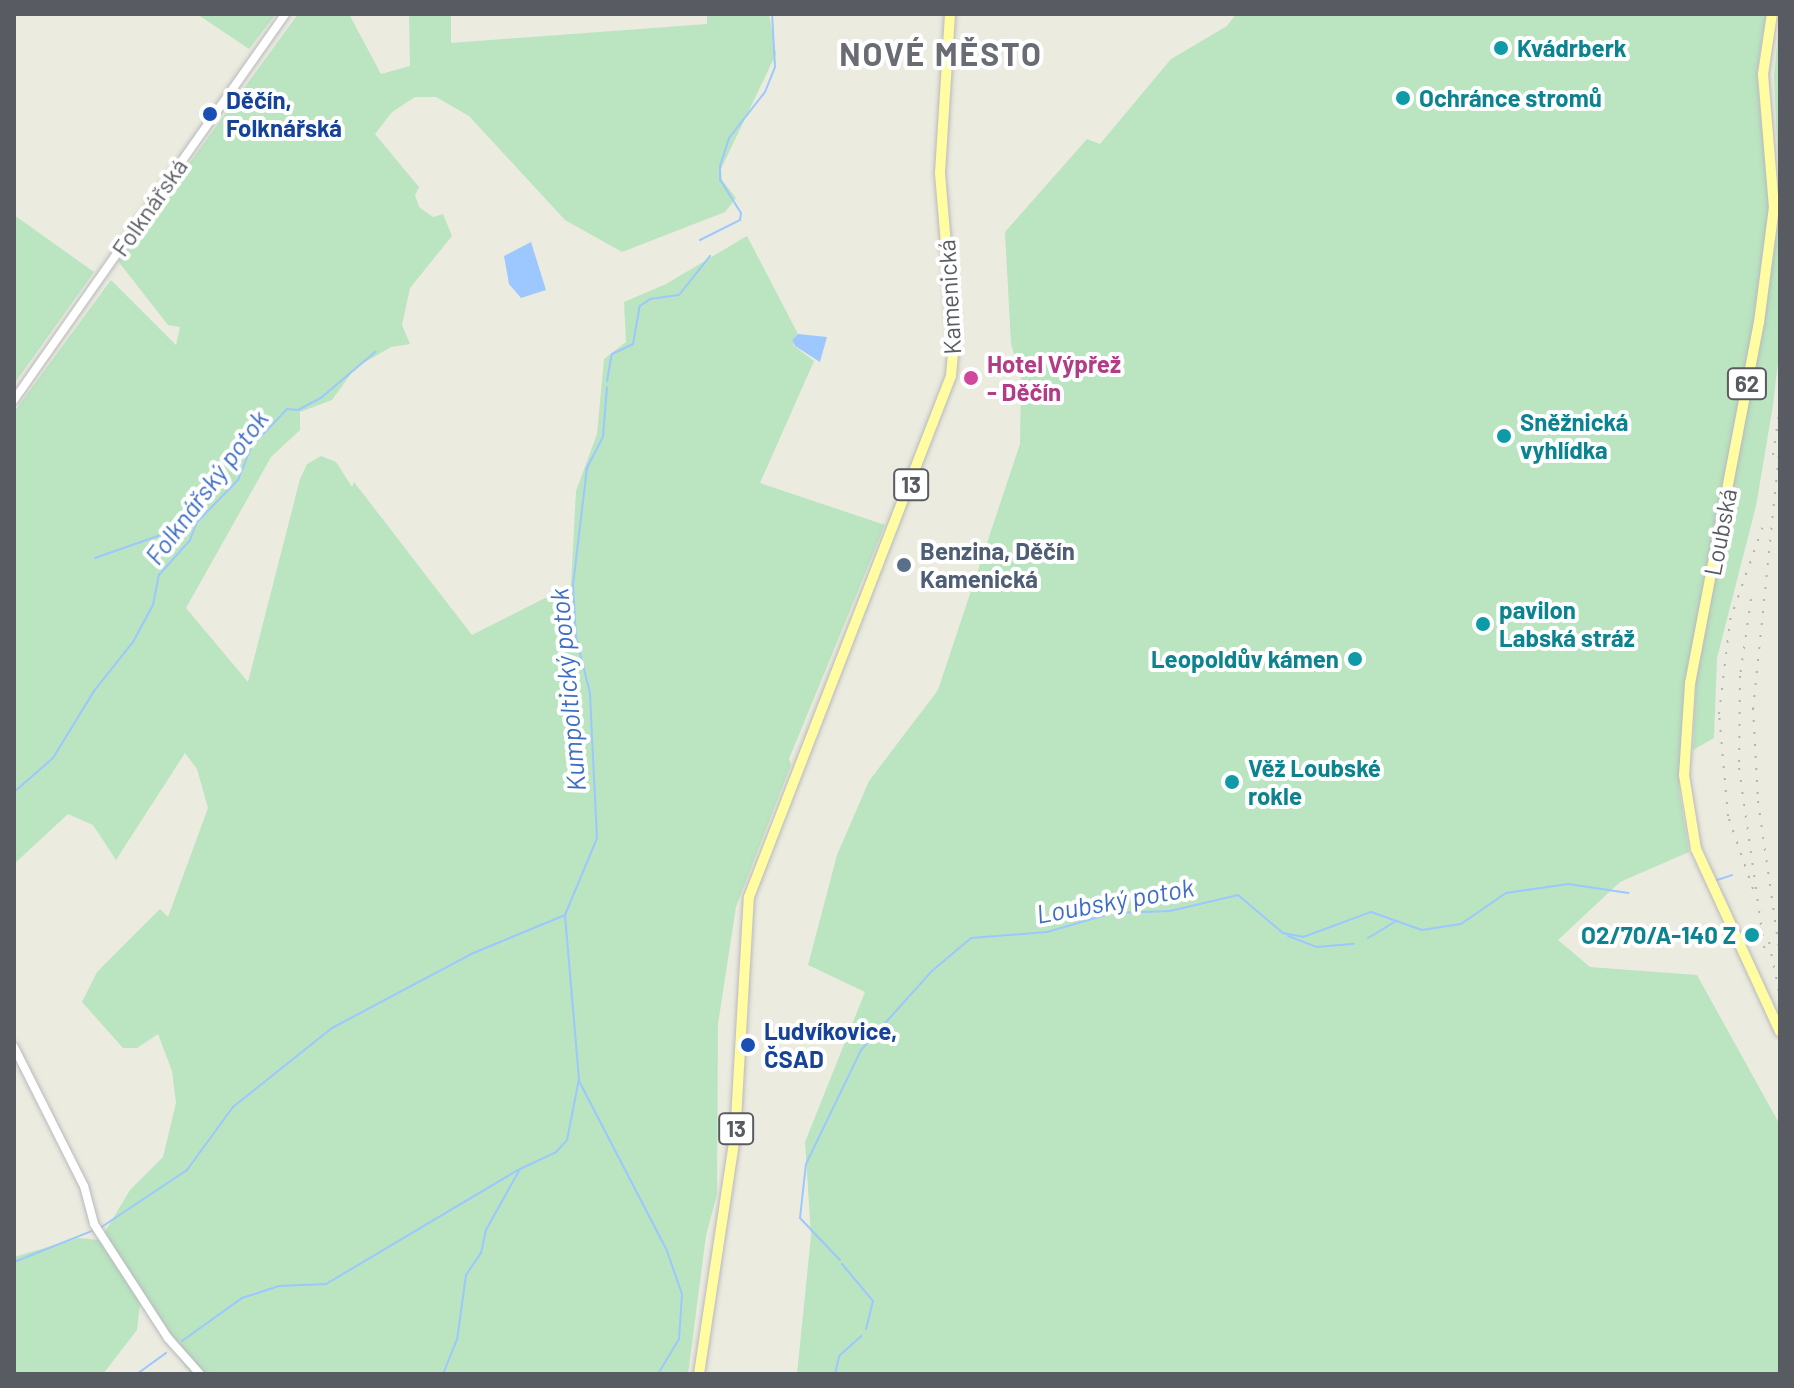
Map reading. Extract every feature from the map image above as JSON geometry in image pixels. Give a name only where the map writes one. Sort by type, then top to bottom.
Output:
[{"type":"main road","name":"Kamenická","points":[[699,1374],[735,1137],[746,910],[951,376],[954,340],[940,173],[950,14]]},
{"type":"main road","name":"Loubská","points":[[1772,14],[1763,74],[1774,207],[1759,322],[1690,683],[1684,775],[1696,849],[1780,1032]]},
{"type":"street","name":"Folknářská","points":[[14,400],[285,14]]},
{"type":"street","points":[[14,1047],[84,1186],[94,1224],[168,1338],[200,1374]]},
{"type":"green space","points":[[197,14],[276,14],[249,49]]},
{"type":"green space","points":[[298,14],[349,14],[381,74],[410,66],[409,14],[451,14],[451,43],[707,24],[707,14],[769,14],[776,54],[721,169],[722,180],[736,198],[725,212],[622,252],[565,220],[469,116],[436,97],[415,97],[392,112],[375,134],[419,187],[415,195],[419,207],[433,217],[443,214],[452,236],[410,288],[402,325],[410,344],[391,347],[355,368],[332,400],[300,412],[300,430],[271,457],[186,608],[248,682],[300,479],[307,464],[321,456],[336,462],[352,487],[354,482],[472,635],[571,585],[576,491],[597,434],[604,359],[626,342],[624,302],[666,284],[747,236],[798,334],[792,340],[794,346],[814,361],[760,483],[885,525],[789,759],[791,765],[736,907],[718,1024],[717,1194],[706,1236],[688,1374],[191,1374],[140,1304],[137,1330],[103,1374],[14,1374],[14,1257],[78,1238],[100,1240],[130,1190],[163,1157],[176,1103],[172,1071],[158,1034],[137,1048],[123,1048],[82,1002],[97,972],[160,909],[168,917],[208,808],[197,769],[185,753],[116,860],[93,825],[68,814],[14,864],[14,412],[111,280],[176,345],[180,327],[168,325],[118,261]]},
{"type":"green space","points":[[1236,14],[1766,14],[1757,74],[1770,211],[1754,321],[1686,676],[1679,789],[1689,852],[1620,882],[1558,940],[1590,967],[1697,975],[1780,1125],[1780,1374],[797,1374],[811,1236],[805,1142],[865,992],[808,965],[837,855],[869,781],[938,690],[1020,444],[1021,378],[1011,344],[1005,232],[1087,139],[1100,144],[1171,59],[1227,26]]},
{"type":"green space","points":[[1780,14],[1780,213],[1774,75]]},
{"type":"green space","points":[[1780,213],[1780,345],[1773,405],[1756,506],[1717,658],[1714,738],[1693,750],[1696,681]]},
{"type":"green space","points":[[14,215],[94,272],[14,384]]},
{"type":"water","points":[[531,242],[546,290],[521,298],[509,284],[504,256]]},
{"type":"water","points":[[798,334],[827,337],[820,362],[795,346],[792,340]]},
{"type":"waterway","name":"Folknářský potok","points":[[700,240],[740,220],[741,213],[720,180],[720,166],[729,138],[765,92],[775,67],[772,14]]},
{"type":"waterway","name":"Kumpoltický potok","points":[[607,381],[612,354],[633,344],[640,306],[650,299],[679,295],[710,256]]},
{"type":"waterway","name":"Folknářský potok","points":[[14,792],[53,758],[94,691],[133,642],[153,605],[159,575],[190,540],[197,522],[238,480],[252,446],[287,409],[298,410],[322,397],[375,352]]},
{"type":"waterway","name":"Kumpoltický potok","points":[[443,1374],[457,1340],[466,1275],[481,1253],[486,1230],[520,1169],[555,1153],[567,1140],[579,1079],[565,915],[597,838],[590,693],[576,637],[573,585],[587,468],[603,436],[607,387]]},
{"type":"waterway","points":[[95,558],[195,523]]},
{"type":"waterway","name":"Loubský potok","points":[[1714,881],[1732,875]]},
{"type":"waterway","name":"Loubský potok","points":[[840,1260],[800,1218],[806,1164],[861,1050],[932,971],[971,938],[1047,932],[1113,913],[1170,911],[1238,895],[1283,933],[1303,937],[1371,912],[1422,930],[1461,924],[1506,893],[1568,884],[1628,893]]},
{"type":"waterway","points":[[100,1228],[187,1170],[233,1107],[332,1028],[471,954],[565,915]]},
{"type":"waterway","points":[[1368,938],[1396,921]]},
{"type":"waterway","points":[[1288,936],[1317,947],[1354,944]]},
{"type":"waterway","points":[[579,1081],[667,1251],[682,1294],[679,1339],[658,1374]]},
{"type":"waterway","points":[[182,1341],[242,1298],[279,1286],[326,1284],[518,1170]]},
{"type":"waterway","points":[[14,1262],[92,1231]]},
{"type":"waterway","name":"Loubský potok","points":[[842,1264],[873,1301],[866,1329]]},
{"type":"waterway","name":"Loubský potok","points":[[835,1374],[839,1356],[861,1336]]},
{"type":"waterway","points":[[137,1374],[166,1353]]},
{"type":"railway","points":[[1773,455],[1780,407]]},
{"type":"railway","points":[[1780,444],[1753,708],[1758,801],[1780,956]]},
{"type":"railway","points":[[1753,889],[1728,816],[1719,714],[1730,620],[1763,526]]},
{"type":"railway","points":[[1751,599],[1740,676],[1739,768],[1765,952]]},
{"type":"railway","points":[[1780,636],[1780,679]]},
{"type":"railway","points":[[1769,942],[1780,997]]},
{"type":"place","name":"Kvádrberk","points":[[1501,48]]},
{"type":"place","name":"Ochránce stromů","points":[[1403,98]]},
{"type":"place","name":"Děčín, Folknářská","points":[[210,114]]},
{"type":"place","name":"Hotel Výpřež - Děčín","points":[[971,378]]},
{"type":"place","name":"Sněžnická vyhlídka","points":[[1504,436]]},
{"type":"place","name":"Benzina, Děčín Kamenická","points":[[904,565]]},
{"type":"place","name":"pavilon Labská stráž","points":[[1483,624]]},
{"type":"place","name":"Leopoldův kámen","points":[[1355,659]]},
{"type":"place","name":"Věž Loubské rokle","points":[[1232,782]]},
{"type":"place","name":"O2/70/A-140 Z","points":[[1752,935]]},
{"type":"place","name":"Ludvíkovice, ČSAD","points":[[748,1045]]},
{"type":"district","name":"NOVÉ MĚSTO","points":[[941,53]]}]
